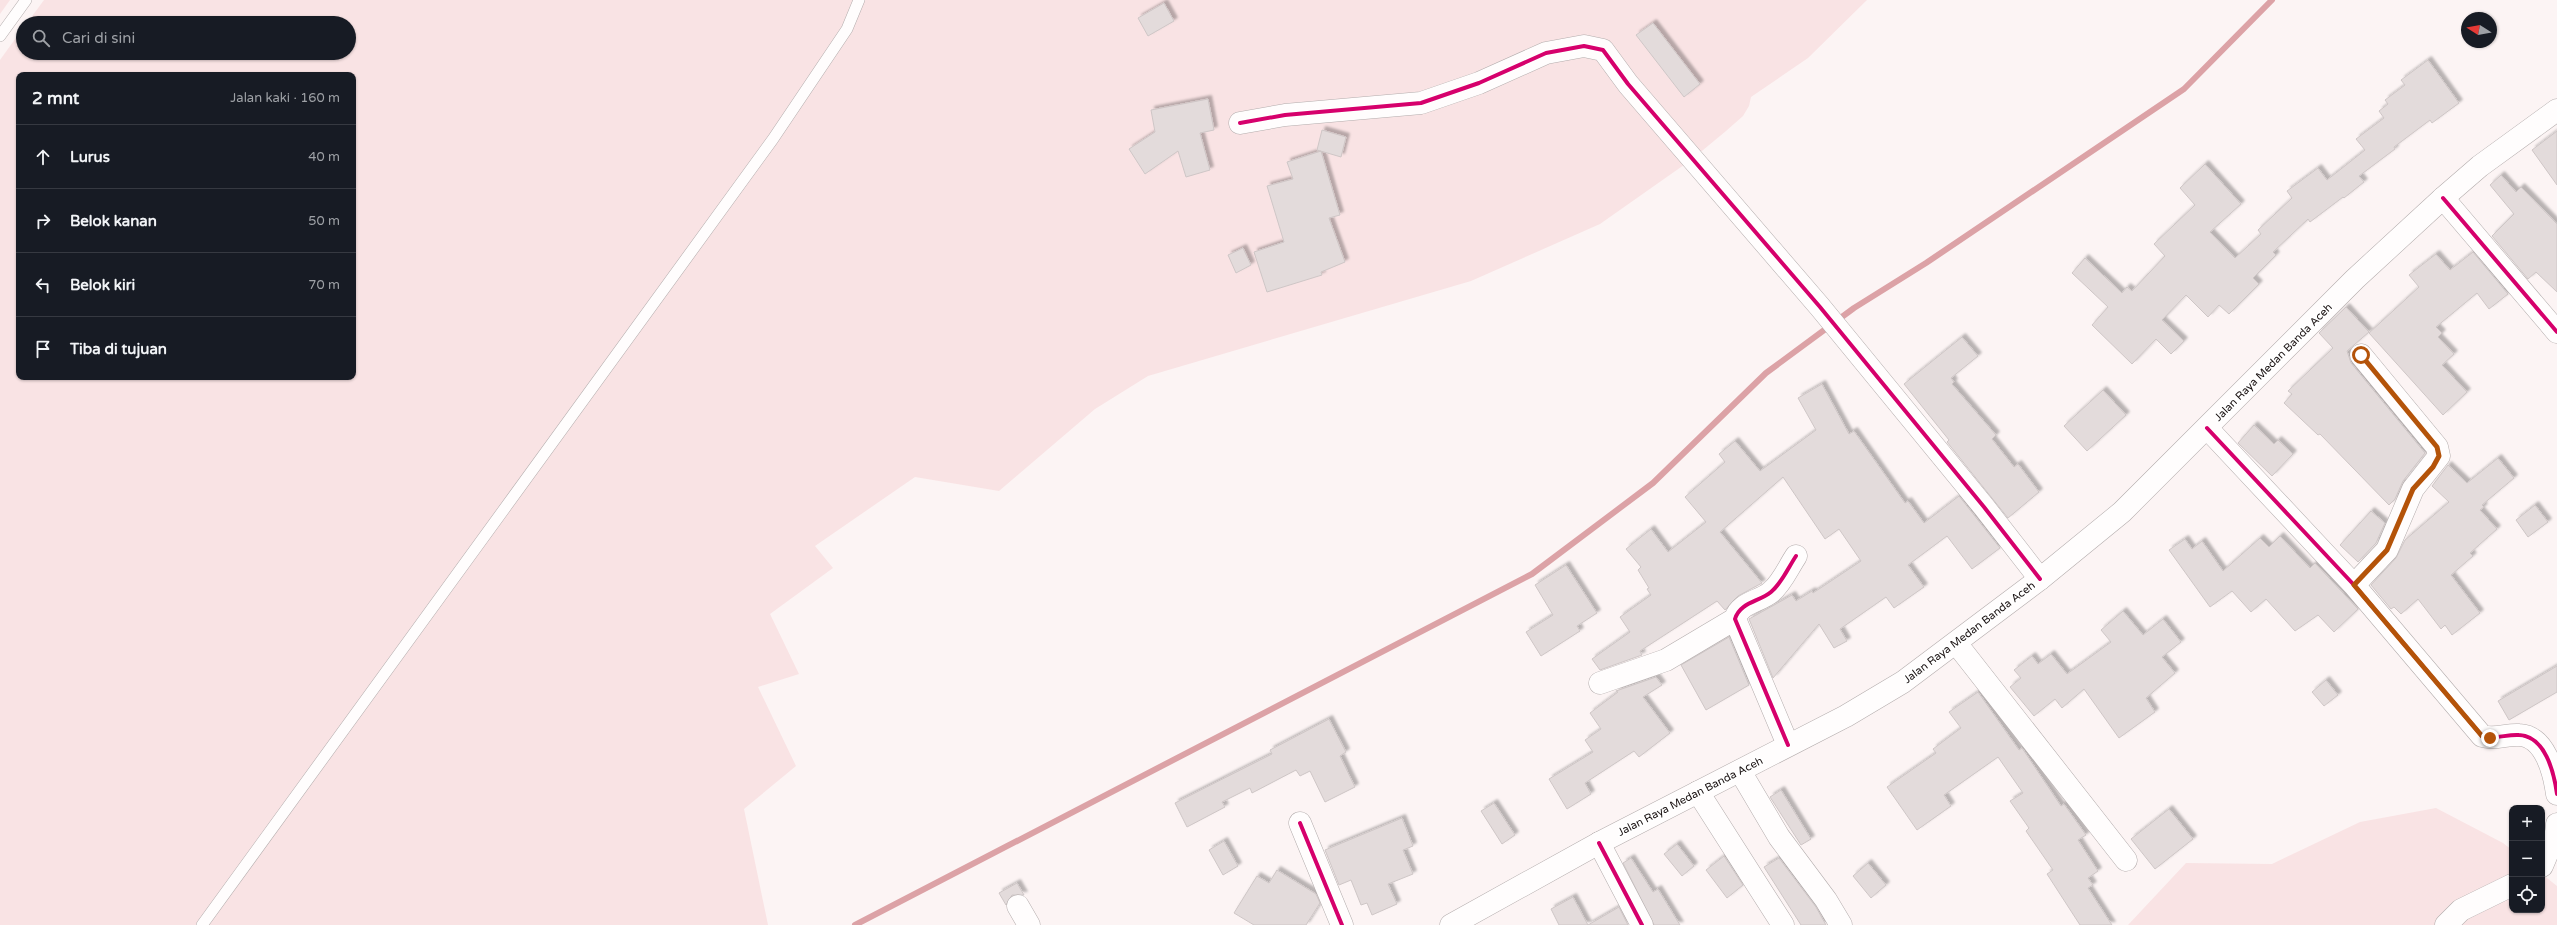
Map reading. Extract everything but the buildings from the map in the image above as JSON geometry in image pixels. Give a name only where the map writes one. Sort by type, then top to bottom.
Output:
[{"type":"main road","points":[[1240,123],[1285,115],[1421,103],[1479,83],[1546,53],[1584,46],[1595,47],[1608,54],[1628,84],[1820,308],[1984,507],[2040,579]]},
{"type":"main road","name":"Jalan Raya Medan Banda Aceh","points":[[1451,925],[1599,843],[1740,771],[1903,682],[1956,643],[2040,579],[2122,512],[2355,279],[2480,166],[2557,110]]},
{"type":"main road","points":[[2443,198],[2557,332]]},
{"type":"main road","points":[[2354,585],[2387,550],[2413,489],[2433,467],[2439,456],[2437,447],[2361,355]]},
{"type":"main road","points":[[2207,428],[2354,585],[2482,736],[2498,738],[2518,735],[2530,737],[2539,744],[2549,763],[2557,794]]},
{"type":"main road","points":[[1600,684],[1666,660],[1735,619],[1739,609],[1771,592],[1780,583],[1796,556]]},
{"type":"main road","points":[[1735,619],[1788,745]]},
{"type":"main road","points":[[1956,643],[2126,860]]},
{"type":"main road","points":[[1740,771],[1780,837],[1826,900],[1841,925]]},
{"type":"main road","points":[[1698,792],[1783,925]]},
{"type":"main road","points":[[1300,823],[1342,925]]},
{"type":"main road","points":[[2545,859],[2556,833],[2557,824]]},
{"type":"main road","points":[[1599,843],[1642,925]]},
{"type":"main road","points":[[2446,925],[2461,910],[2509,886]]},
{"type":"main road","points":[[1018,906],[1029,925]]},
{"type":"lane","points":[[0,36],[26,0]]},
{"type":"lane","points":[[202,925],[773,139],[847,29],[859,0]]},
{"type":"shaded area","points":[[0,0],[10,0],[0,14]]},
{"type":"shaded area","points":[[44,0],[1867,0],[1808,58],[1751,97],[1749,106],[1743,116],[1726,131],[1691,160],[1600,224],[1471,281],[1148,376],[1095,409],[999,491],[915,477],[815,546],[833,568],[770,614],[799,674],[758,687],[796,766],[744,809],[768,925],[0,925],[0,60],[16,38],[16,60],[356,60],[356,16],[32,16]]},
{"type":"shaded area","points":[[2436,808],[2503,843],[2509,848],[2509,913],[2545,913],[2545,876],[2557,886],[2557,925],[2128,925],[2186,863],[2272,864],[2360,822]]},
{"type":"waterway","points":[[855,925],[1532,574],[1653,483],[1766,373],[1854,308],[1926,263],[2184,89],[2272,0]]},
{"type":"cycle path","points":[[1240,123],[1285,115],[1421,103],[1479,83],[1546,53],[1584,46],[1603,50],[1628,84],[1820,307],[1984,507],[2040,579]]},
{"type":"cycle path","points":[[2443,198],[2557,332]]},
{"type":"cycle path","points":[[2207,428],[2354,585],[2482,736],[2496,737],[2519,735],[2528,737],[2542,748],[2551,766],[2557,794]]},
{"type":"cycle path","points":[[1788,745],[1735,619],[1737,613],[1741,609],[1771,592],[1775,588],[1782,580],[1796,556]]},
{"type":"cycle path","points":[[1300,823],[1342,925]]},
{"type":"cycle path","points":[[1599,843],[1642,925]]},
{"type":"route","points":[[2361,355],[2437,447],[2439,456],[2433,467],[2419,480],[2406,501],[2393,540],[2387,550],[2354,585],[2482,736],[2490,738]]}]
